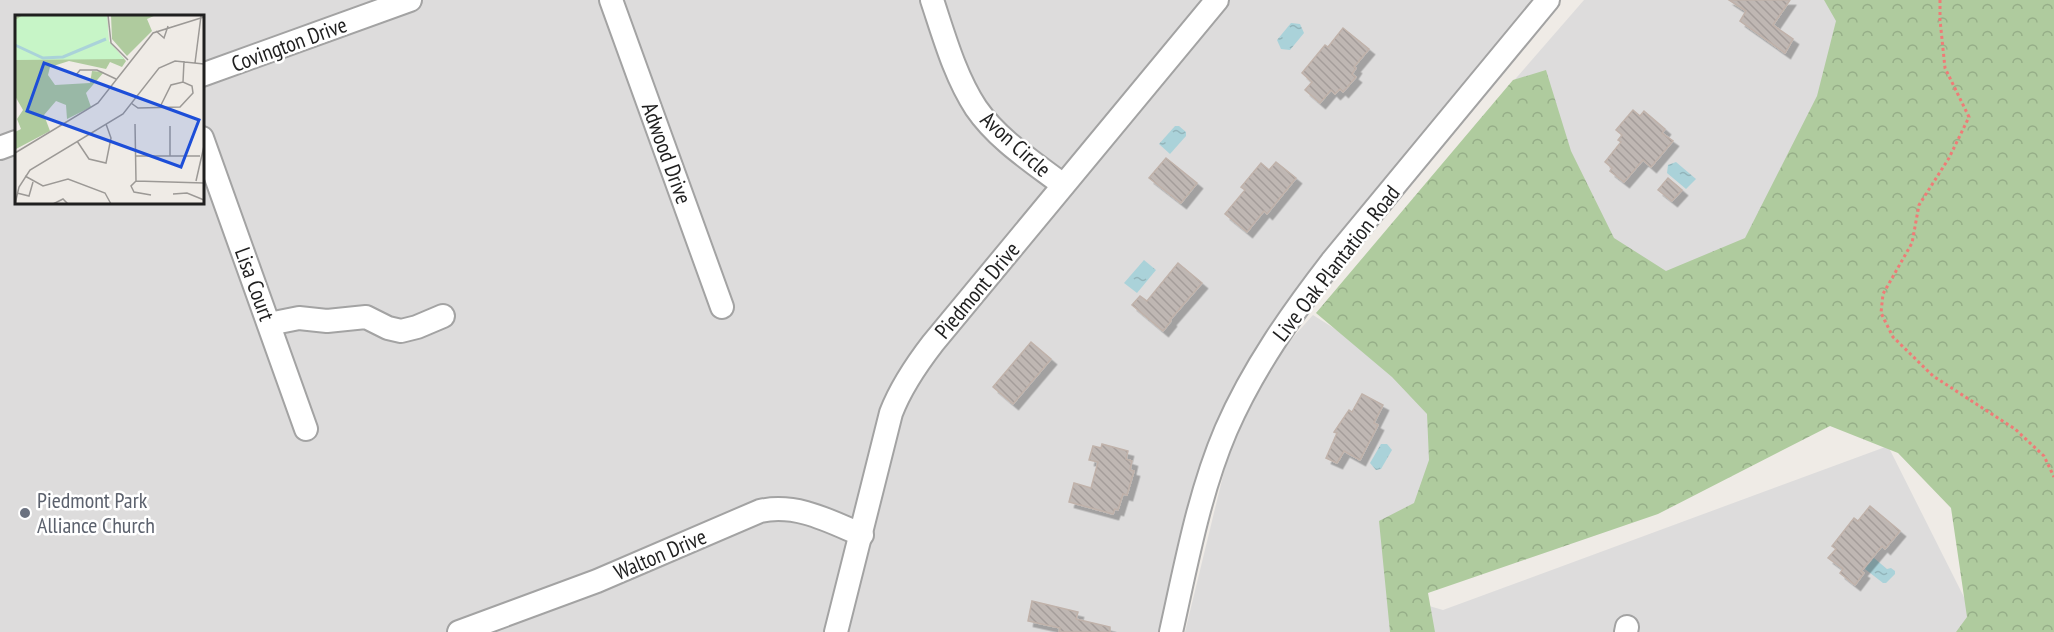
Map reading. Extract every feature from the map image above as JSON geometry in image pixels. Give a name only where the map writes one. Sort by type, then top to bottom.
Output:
[{"type":"street","name":"Covington Drive","points":[[204,74],[410,0]]},
{"type":"street","name":"Adwood Drive","points":[[611,0],[722,307]]},
{"type":"street","name":"Avon Circle","points":[[932,0],[960,78],[976,107],[991,126],[1012,146],[1063,185]]},
{"type":"street","name":"Piedmont Drive","points":[[836,632],[862,535],[882,447],[898,396],[913,370],[1217,0]]},
{"type":"street","name":"Live Oak Plantation Road","points":[[1171,632],[1211,471],[1226,431],[1244,394],[1272,346],[1302,300],[1333,260],[1548,0]]},
{"type":"street","points":[[0,148],[15,142]]},
{"type":"street","name":"Lisa Court","points":[[204,144],[306,429]]},
{"type":"street","points":[[269,324],[299,318],[327,321],[366,317],[388,328],[401,330],[417,327],[443,316]]},
{"type":"street","name":"Walton Drive","points":[[459,632],[503,624],[760,511],[788,508],[809,513],[862,535]]},
{"type":"path","points":[[1940,0],[1945,68],[1969,117],[1948,159],[1919,205],[1912,243],[1883,294],[1881,313],[1893,337],[1933,375],[2015,429],[2044,456],[2054,477]]},
{"type":"shaded area","points":[[0,0],[1539,0],[1226,404],[1167,632],[0,632]]},
{"type":"shaded area","points":[[1584,0],[1852,0],[1911,58],[1684,316],[1471,130]]},
{"type":"shaded area","points":[[1313,315],[1471,415],[1391,595],[1443,610],[1888,446],[1976,621],[1959,632],[1185,632],[1230,447],[1269,364]]},
{"type":"green space","points":[[1824,0],[2054,0],[2054,632],[1956,632],[1967,617],[1951,508],[1898,453],[1830,426],[1658,514],[1428,593],[1435,632],[1390,632],[1379,521],[1414,503],[1429,460],[1427,414],[1392,377],[1316,313],[1513,80],[1546,70],[1571,151],[1614,238],[1666,271],[1745,238],[1817,96],[1836,21]]},
{"type":"water","points":[[1291,23],[1300,24],[1304,33],[1290,50],[1281,49],[1277,40]]},
{"type":"water","points":[[1175,126],[1179,126],[1186,132],[1186,136],[1170,154],[1159,144]]},
{"type":"water","points":[[1676,162],[1696,179],[1686,189],[1667,173],[1668,165]]},
{"type":"water","points":[[1144,260],[1156,270],[1137,293],[1124,283]]},
{"type":"water","points":[[1381,444],[1387,444],[1392,450],[1381,469],[1376,470],[1370,463]]},
{"type":"water","points":[[1874,558],[1887,569],[1891,568],[1895,571],[1886,583],[1865,569]]},
{"type":"building","points":[[1729,0],[1790,0],[1773,25],[1793,39],[1785,53],[1740,21],[1746,11]]},
{"type":"building","points":[[1343,28],[1369,49],[1354,67],[1356,68],[1352,74],[1356,77],[1343,92],[1340,89],[1335,94],[1331,90],[1320,103],[1305,90],[1312,82],[1302,73],[1325,45],[1328,47]]},
{"type":"building","points":[[1633,110],[1640,116],[1644,111],[1665,129],[1662,133],[1673,141],[1651,167],[1643,160],[1624,182],[1610,171],[1612,168],[1605,162],[1621,142],[1618,140],[1622,135],[1616,130]]},
{"type":"building","points":[[1166,158],[1197,183],[1181,203],[1149,178]]},
{"type":"building","points":[[1276,162],[1296,178],[1267,214],[1264,211],[1247,232],[1225,214],[1245,190],[1241,187],[1261,163],[1269,170]]},
{"type":"building","points":[[1668,178],[1682,190],[1672,201],[1658,190]]},
{"type":"building","points":[[1178,263],[1202,283],[1163,331],[1132,305],[1140,296],[1147,301]]},
{"type":"building","points":[[1031,342],[1051,359],[1013,404],[993,387]]},
{"type":"building","points":[[1362,394],[1383,405],[1374,423],[1378,425],[1360,460],[1344,451],[1337,463],[1326,458],[1337,433],[1334,432],[1349,410],[1352,412]]},
{"type":"building","points":[[1102,444],[1128,451],[1126,459],[1132,461],[1130,470],[1134,471],[1127,495],[1123,494],[1118,510],[1115,509],[1113,514],[1069,502],[1074,483],[1091,488],[1098,462],[1089,460],[1093,446],[1101,448]]},
{"type":"building","points":[[1870,506],[1900,531],[1885,549],[1882,546],[1861,571],[1864,573],[1855,585],[1840,573],[1843,569],[1828,558],[1836,549],[1832,546],[1854,518],[1858,521]]},
{"type":"building","points":[[1032,601],[1078,612],[1076,619],[1110,627],[1110,632],[1059,632],[1060,628],[1028,621]]},
{"type":"place","name":"Piedmont Park Alliance Church","points":[[25,513]]}]
